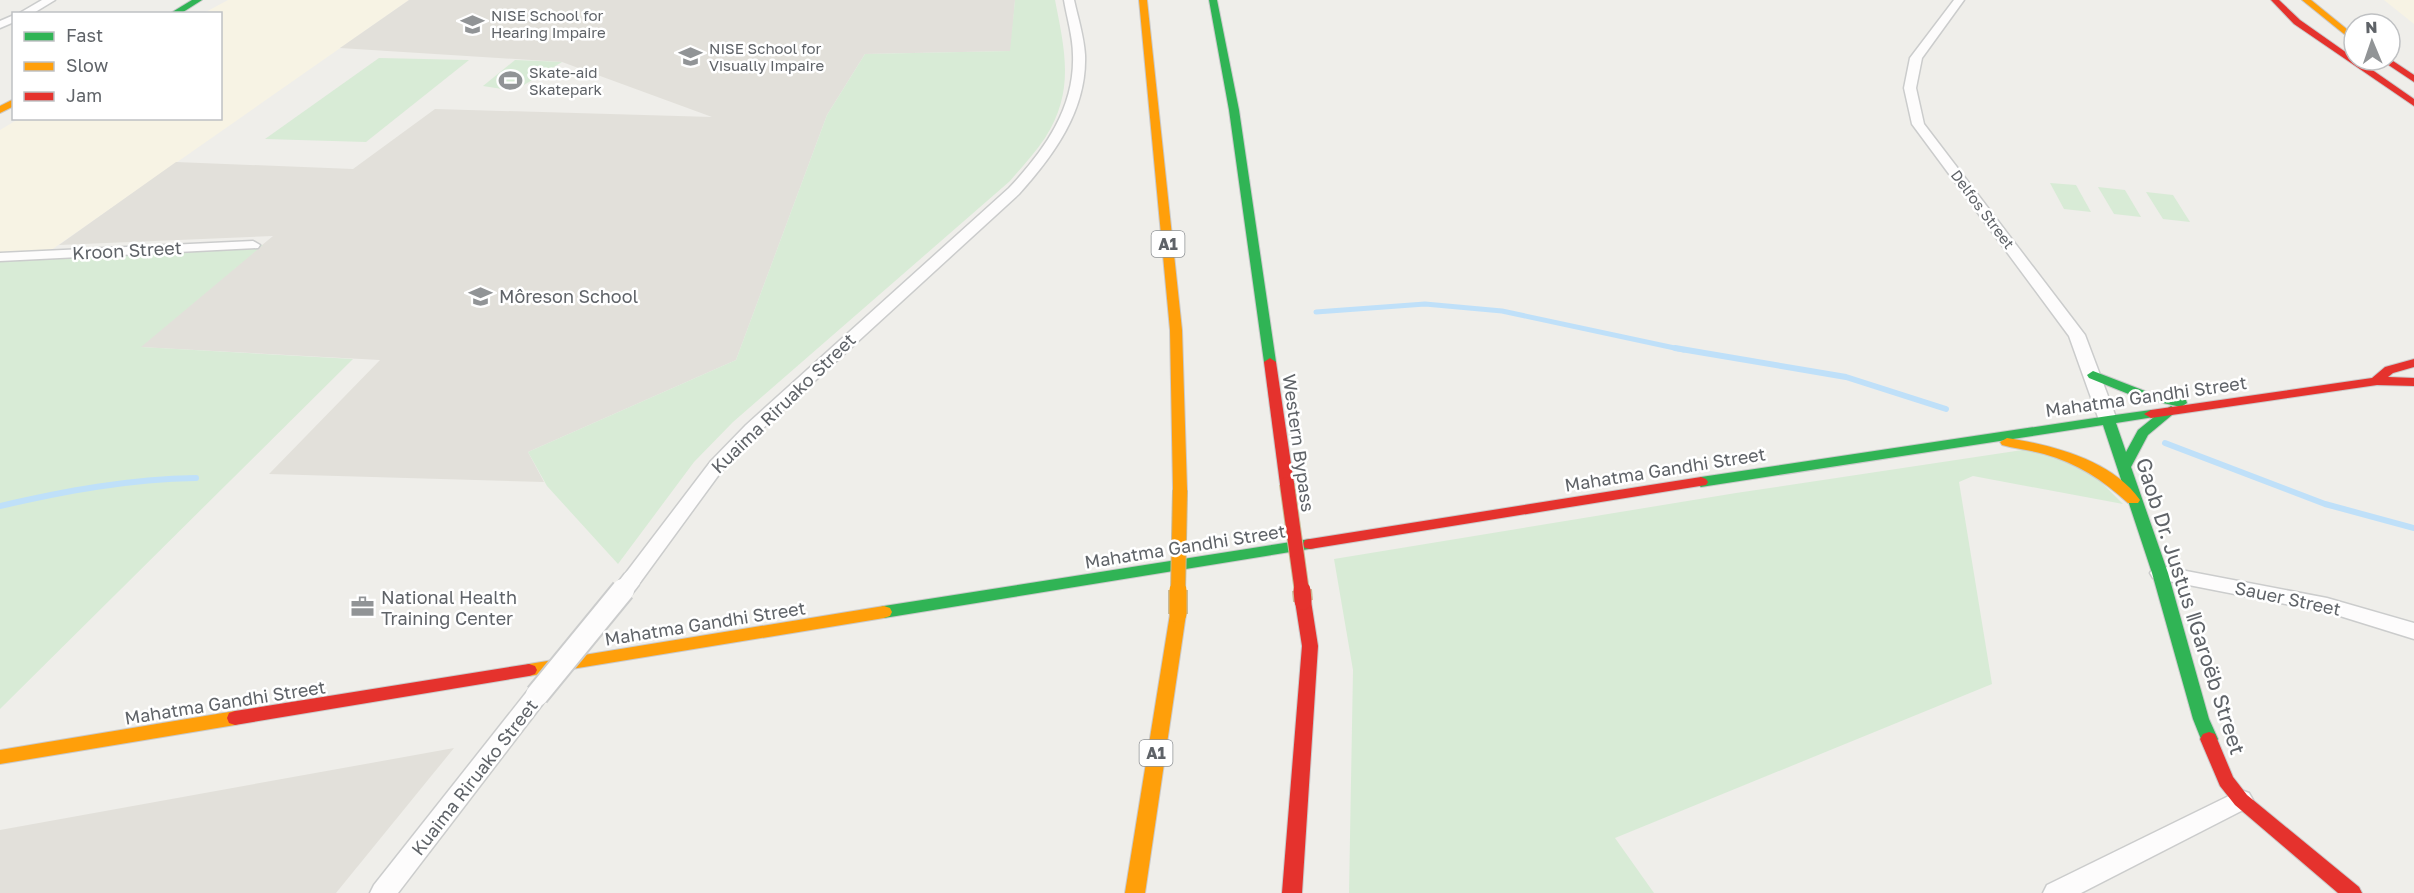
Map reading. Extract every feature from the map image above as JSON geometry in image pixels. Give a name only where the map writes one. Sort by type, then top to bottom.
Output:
[{"type":"main road","points":[[177,12],[198,0]]},
{"type":"main road","name":"Western Bypass","points":[[1213,0],[1234,110],[1310,646],[1292,893]]},
{"type":"main road","points":[[1217,16],[1224,0]]},
{"type":"main road","points":[[2258,0],[2296,22],[2414,103]]},
{"type":"main road","points":[[2276,0],[2296,22]]},
{"type":"main road","points":[[2306,0],[2342,29]]},
{"type":"main road","name":"A1","points":[[1135,893],[1178,614],[1180,490],[1176,330],[1166,216],[1142,4]]},
{"type":"main road","name":"Mahatma Gandhi Street","points":[[2377,381],[2384,372],[2391,368],[2414,363]]},
{"type":"main road","points":[[2093,375],[2141,394],[2199,406]]},
{"type":"main road","name":"Mahatma Gandhi Street","points":[[0,757],[888,611],[1976,439],[2377,381],[2414,382]]},
{"type":"main road","points":[[2125,466],[2143,433],[2172,410]]},
{"type":"main road","name":"Gaob Dr. Justus ǁGaroëb Street","points":[[2108,420],[2160,573],[2201,719],[2226,781],[2241,800],[2352,893]]},
{"type":"main road","points":[[1976,439],[2038,447],[2074,456],[2107,474],[2136,502]]},
{"type":"street","points":[[27,12],[50,0]]},
{"type":"street","name":"Kuaima Riruako Street","points":[[383,893],[537,695],[632,579],[717,465],[752,429],[1027,179],[1070,113],[1077,84],[1079,54],[1069,0]]},
{"type":"street","name":"Delfos Street","points":[[1959,0],[1916,58],[1910,88],[1918,124],[2066,319],[2083,348],[2108,420]]},
{"type":"street","name":"Kroon Street","points":[[0,257],[254,245]]},
{"type":"street","name":"Sauer Street","points":[[2160,573],[2327,605],[2414,631]]},
{"type":"street","points":[[2056,893],[2241,800]]},
{"type":"shaded area","points":[[228,0],[409,0],[44,255],[0,257],[0,130],[17,120],[222,120],[222,12],[206,12]]},
{"type":"shaded area","name":"Môreson School","points":[[409,0],[1015,0],[1011,51],[865,54],[827,115],[736,360],[528,452],[544,482],[269,474],[380,360],[140,347],[273,236],[59,245],[176,162],[353,169],[435,109],[712,117],[562,62],[340,48]]},
{"type":"shaded area","points":[[2384,0],[2414,0],[2414,24],[2402,12]]},
{"type":"shaded area","points":[[454,748],[336,893],[0,893],[0,830]]},
{"type":"green space","points":[[1015,0],[1055,0],[1059,19],[1064,54],[1064,87],[1061,104],[1041,144],[1010,181],[733,422],[694,462],[618,564],[547,486],[528,452],[736,360],[827,115],[865,54],[1010,51]]},
{"type":"green space","points":[[379,58],[469,60],[366,142],[265,139]]},
{"type":"green space","name":"Skate-aid Skatepark","points":[[515,60],[562,62],[514,91],[483,86]]},
{"type":"green space","points":[[2050,183],[2076,185],[2091,212],[2064,209]]},
{"type":"green space","points":[[2098,187],[2125,190],[2141,217],[2114,214]]},
{"type":"green space","points":[[2146,192],[2173,195],[2190,222],[2163,219]]},
{"type":"green space","points":[[263,245],[141,347],[353,359],[0,709],[0,257]]},
{"type":"green space","points":[[2029,449],[2084,465],[2123,504],[1973,476],[1959,482],[1992,684],[1615,838],[1654,893],[1349,893],[1353,670],[1334,559],[1736,493]]},
{"type":"waterway","points":[[1316,312],[1425,304],[1502,311],[1684,350]]},
{"type":"waterway","points":[[1675,348],[1846,377],[1946,409]]},
{"type":"waterway","points":[[2165,443],[2325,504],[2414,528]]},
{"type":"waterway","points":[[0,506],[97,487],[196,478]]},
{"type":"traffic: fast","points":[[177,12],[198,0]]},
{"type":"traffic: fast","points":[[1213,0],[1234,110],[1270,362]]},
{"type":"traffic: fast","points":[[2093,375],[2141,394],[2181,403]]},
{"type":"traffic: fast","points":[[2125,466],[2143,433],[2171,410]]},
{"type":"traffic: fast","points":[[1701,482],[2151,414]]},
{"type":"traffic: fast","points":[[2108,420],[2160,573],[2201,719],[2209,739]]},
{"type":"traffic: fast","points":[[884,612],[1310,544]]},
{"type":"traffic: slow","points":[[1143,0],[1176,330],[1180,490]]},
{"type":"traffic: slow","points":[[2306,0],[2342,29]]},
{"type":"traffic: slow","points":[[0,110],[12,103]]},
{"type":"traffic: slow","points":[[2007,442],[2044,449],[2075,460],[2104,476],[2133,500]]},
{"type":"traffic: slow","points":[[1178,614],[1180,490]]},
{"type":"traffic: slow","points":[[529,670],[884,612]]},
{"type":"traffic: slow","points":[[1135,893],[1178,614]]},
{"type":"traffic: slow","points":[[0,757],[235,718]]},
{"type":"traffic: jam","points":[[2275,0],[2297,22],[2414,103]]},
{"type":"traffic: jam","points":[[2402,71],[2414,79]]},
{"type":"traffic: jam","points":[[1270,362],[1287,484]]},
{"type":"traffic: jam","points":[[2377,380],[2389,370],[2414,363]]},
{"type":"traffic: jam","points":[[2151,414],[2377,381],[2414,382]]},
{"type":"traffic: jam","points":[[1310,544],[1701,482]]},
{"type":"traffic: jam","points":[[1287,484],[1303,601]]},
{"type":"traffic: jam","points":[[1292,893],[1310,646],[1303,601]]},
{"type":"traffic: jam","points":[[235,718],[529,670]]},
{"type":"traffic: jam","points":[[2209,739],[2226,781],[2241,800],[2352,893]]},
{"type":"place","name":"NISE School for Hearing Impaire","points":[[473,24]]},
{"type":"place","name":"NISE School for Visually Impaire","points":[[691,57]]},
{"type":"place","name":"Skate-aid Skatepark","points":[[511,81]]},
{"type":"place","name":"Môreson School","points":[[481,296]]},
{"type":"place","name":"National Health Training Center","points":[[363,607]]}]
